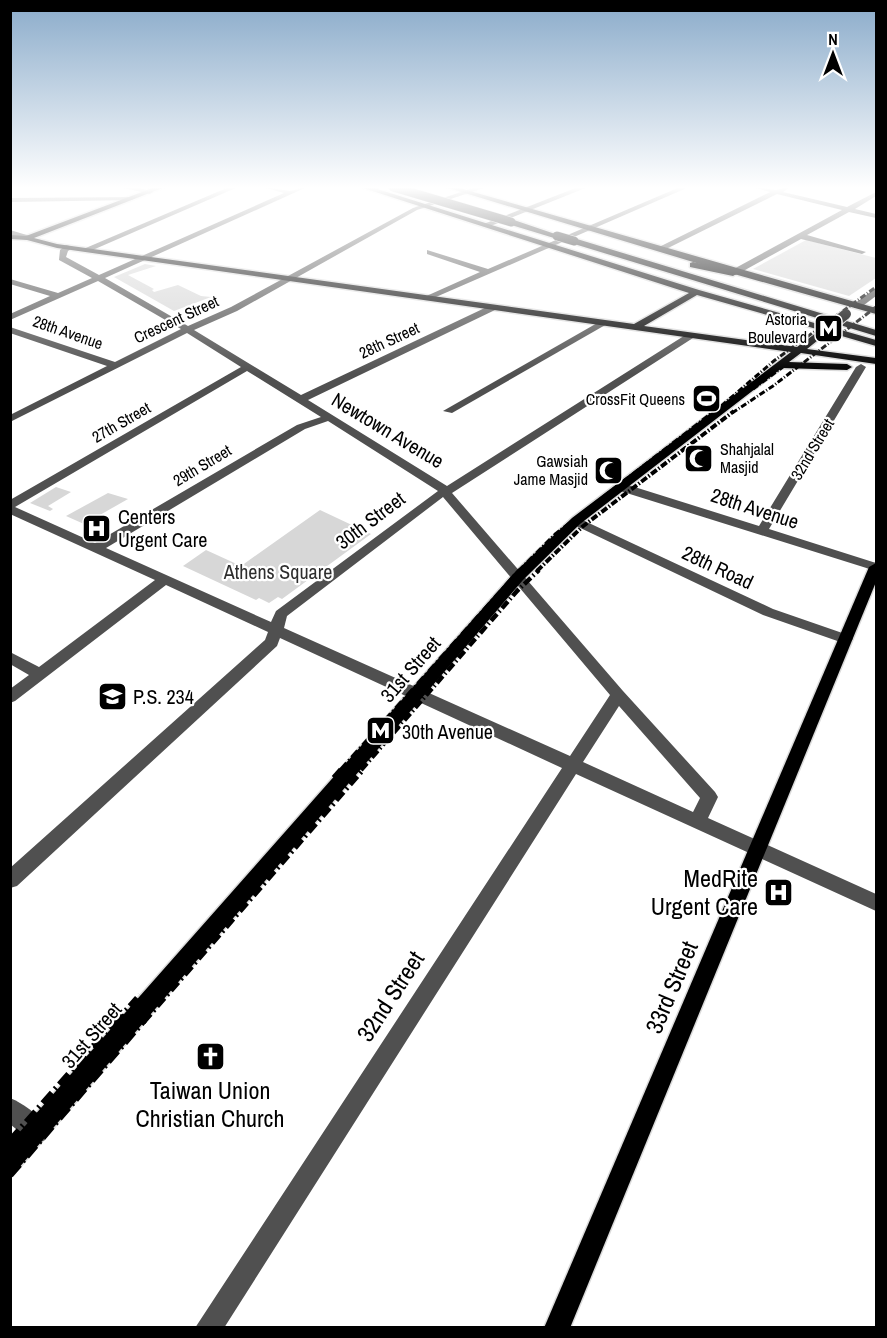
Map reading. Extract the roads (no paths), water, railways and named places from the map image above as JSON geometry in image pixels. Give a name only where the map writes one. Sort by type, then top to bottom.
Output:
[{"type":"highway","points":[[599,249],[662,273],[689,285],[696,292]]},
{"type":"highway","points":[[601,249],[782,316]]},
{"type":"highway","points":[[605,249],[876,333]]},
{"type":"highway","points":[[607,249],[876,327]]},
{"type":"highway","points":[[618,249],[733,273]]},
{"type":"main road","points":[[82,249],[876,361]]},
{"type":"main road","points":[[585,249],[696,292],[828,327],[876,343]]},
{"type":"main road","points":[[660,249],[802,292],[876,318]]},
{"type":"main road","points":[[634,328],[696,292]]},
{"type":"main road","points":[[852,310],[876,311]]},
{"type":"main road","name":"31st Street","points":[[10,1161],[518,577],[576,521],[852,310]]},
{"type":"main road","points":[[778,365],[876,367]]},
{"type":"main road","name":"33rd Street","points":[[557,1328],[876,567]]},
{"type":"street","name":"Newtown Avenue","points":[[65,249],[62,258],[187,329],[440,486],[618,695],[709,797],[698,821]]},
{"type":"street","points":[[10,317],[165,249]]},
{"type":"street","name":"Crescent Street","points":[[10,419],[187,329],[234,309],[341,249]]},
{"type":"street","points":[[426,298],[489,272],[533,249]]},
{"type":"street","points":[[733,273],[776,249]]},
{"type":"street","points":[[852,249],[862,252]]},
{"type":"street","points":[[430,252],[489,272]]},
{"type":"street","points":[[10,281],[59,296]]},
{"type":"street","name":"31st Street","points":[[852,310],[876,292]]},
{"type":"street","name":"28th Street","points":[[299,400],[492,308]]},
{"type":"street","points":[[448,411],[602,324]]},
{"type":"street","name":"28th Avenue","points":[[10,330],[114,365]]},
{"type":"street","name":"30th Street","points":[[10,880],[272,642],[281,614],[435,497],[690,336]]},
{"type":"street","name":"27th Street","points":[[10,507],[247,367]]},
{"type":"street","name":"32nd Street","points":[[762,531],[861,367]]},
{"type":"street","points":[[10,405],[26,411]]},
{"type":"street","name":"29th Street","points":[[96,548],[301,427],[328,418]]},
{"type":"street","name":"28th Avenue","points":[[621,487],[876,567]]},
{"type":"street","points":[[10,507],[876,903]]},
{"type":"street","name":"28th Road","points":[[576,521],[768,612],[846,639]]},
{"type":"street","points":[[10,697],[165,579]]},
{"type":"street","points":[[10,657],[40,674]]},
{"type":"street","name":"32nd Street","points":[[208,1328],[618,695]]},
{"type":"street","points":[[10,1109],[37,1132]]},
{"type":"railway","points":[[713,413],[775,360],[876,287]]},
{"type":"railway","points":[[732,413],[773,386],[876,307]]},
{"type":"railway","points":[[753,389],[787,364]]},
{"type":"railway","points":[[520,570],[556,534],[715,411]]},
{"type":"railway","points":[[537,571],[582,527],[734,411]]},
{"type":"railway","points":[[341,770],[520,570]]},
{"type":"railway","points":[[361,770],[517,591],[539,570]]},
{"type":"railway","points":[[334,778],[342,769]]},
{"type":"railway","points":[[143,1022],[363,769]]},
{"type":"railway","points":[[129,1022],[348,774]]},
{"type":"railway","points":[[116,1022],[140,995]]},
{"type":"railway","points":[[10,1141],[117,1020]]},
{"type":"railway","points":[[10,1156],[130,1020]]},
{"type":"railway","points":[[10,1175],[144,1020]]},
{"type":"place","name":"Astoria Boulevard","points":[[828,328]]},
{"type":"place","name":"CrossFit Queens","points":[[706,399]]},
{"type":"place","name":"Shahjalal Masjid","points":[[699,458]]},
{"type":"place","name":"Gawsiah Jame Masjid","points":[[609,470]]},
{"type":"place","name":"Centers Urgent Care","points":[[97,528]]},
{"type":"place","name":"P.S. 234","points":[[112,696]]},
{"type":"place","name":"30th Avenue","points":[[381,731]]},
{"type":"place","name":"MedRite Urgent Care","points":[[779,892]]},
{"type":"place","name":"Taiwan Union Christian Church","points":[[210,1057]]},
{"type":"park label","name":"Athens Square","points":[[278,571]]}]
